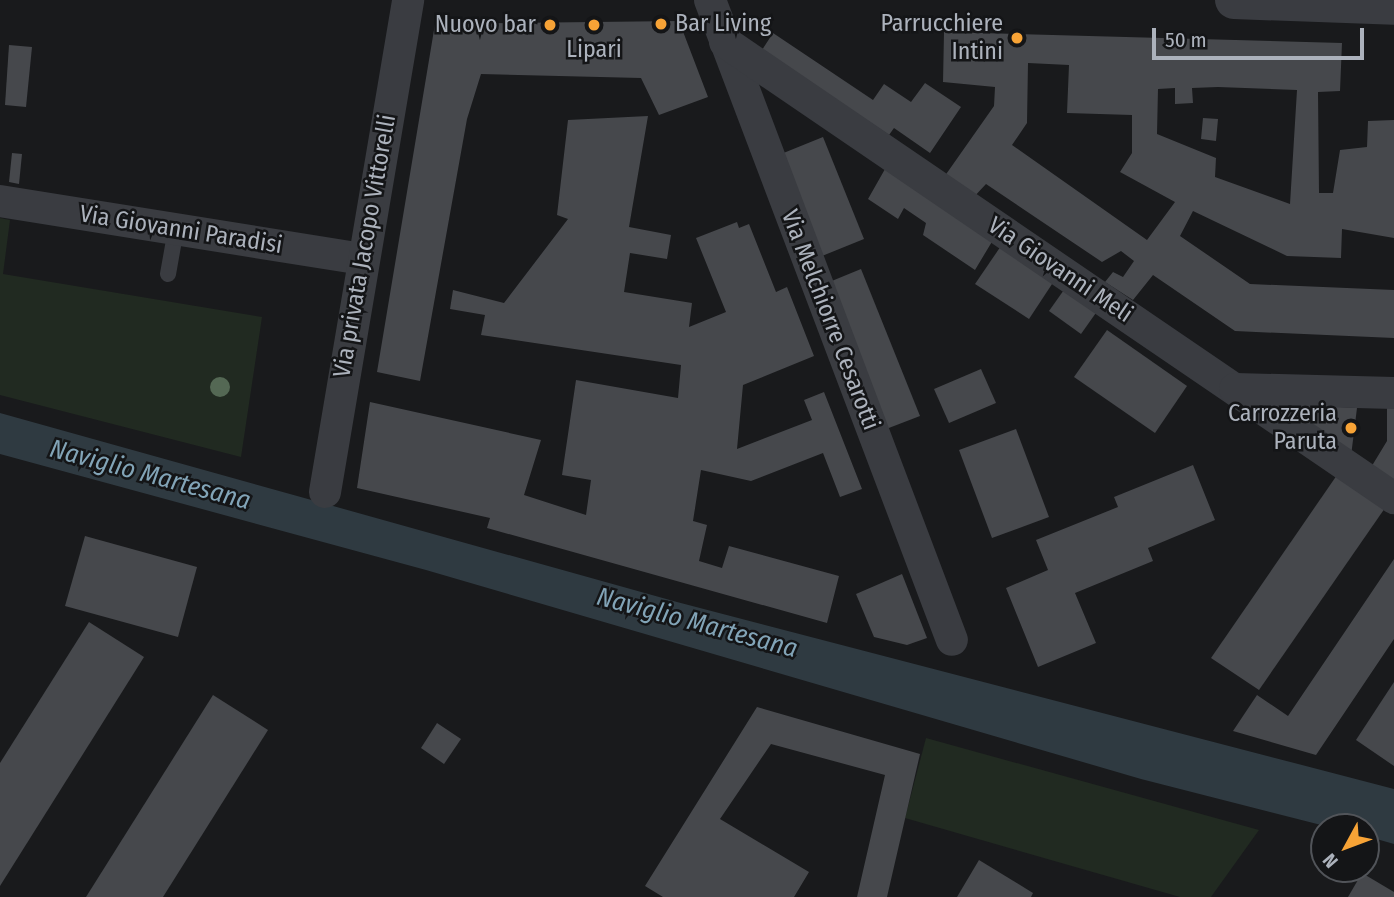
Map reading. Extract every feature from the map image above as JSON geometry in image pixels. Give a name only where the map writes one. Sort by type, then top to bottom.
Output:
[{"type":"street","name":"Via privata Jacopo Vittorelli","points":[[325,492],[362,258],[408,0]]},
{"type":"street","name":"Via Melchiorre Cesarotti","points":[[710,0],[952,640]]},
{"type":"street","points":[[1234,0],[1394,6]]},
{"type":"street","name":"Via Giovanni Meli","points":[[725,42],[1394,498]]},
{"type":"street","name":"Via Giovanni Paradisi","points":[[0,201],[362,258]]},
{"type":"street","points":[[1235,389],[1394,393]]},
{"type":"lane","points":[[169,274],[176,229]]},
{"type":"shaded area","points":[[0,218],[10,220],[3,274],[262,317],[241,457],[0,395]]},
{"type":"shaded area","points":[[926,738],[1259,830],[1211,897],[1180,897],[905,818]]},
{"type":"water","name":"Naviglio Martesana","points":[[0,413],[677,602],[1394,789],[1394,844],[1380,840],[1380,813],[1310,813],[1310,822],[1141,779],[426,570],[0,454]]},
{"type":"building","points":[[679,21],[708,97],[659,115],[641,78],[481,74],[467,119],[420,381],[377,372],[435,24]]},
{"type":"building","points":[[944,32],[1342,43],[1340,91],[1318,92],[1319,193],[1333,193],[1340,150],[1367,147],[1368,121],[1394,120],[1394,238],[1342,229],[1341,258],[1287,256],[1193,211],[1180,236],[1250,284],[1394,290],[1394,338],[1235,331],[1153,275],[1133,300],[1105,282],[1113,272],[1123,277],[1134,261],[1121,251],[1102,262],[986,184],[972,199],[942,180],[994,106],[995,87],[943,82]],"holes":[[[1028,63],[1069,65],[1067,113],[1132,115],[1132,153],[1120,172],[1175,202],[1147,240],[1012,145],[1027,123]],[[1175,88],[1175,104],[1193,103],[1192,88],[1297,90],[1290,204],[1215,177],[1216,158],[1157,134],[1158,89]]]},
{"type":"building","points":[[773,33],[873,100],[884,84],[911,102],[925,83],[961,107],[930,153],[894,128],[889,135],[762,50]]},
{"type":"building","points":[[9,45],[32,47],[26,107],[5,105]]},
{"type":"building","points":[[648,116],[629,227],[671,235],[667,259],[630,253],[624,292],[692,303],[689,327],[726,312],[696,238],[737,222],[739,228],[749,224],[776,292],[787,287],[814,356],[743,385],[737,449],[812,420],[804,400],[824,392],[862,489],[840,497],[823,453],[751,481],[701,470],[693,521],[707,525],[699,561],[722,568],[729,546],[839,576],[827,623],[487,528],[490,518],[357,488],[370,402],[541,440],[524,495],[586,515],[591,480],[562,475],[576,380],[678,398],[681,365],[481,335],[485,315],[450,309],[453,290],[504,303],[568,219],[557,215],[568,120]]},
{"type":"building","points":[[1203,118],[1218,119],[1216,141],[1201,139]]},
{"type":"building","points":[[823,137],[864,239],[822,256],[781,154]]},
{"type":"building","points":[[12,153],[22,154],[19,184],[9,182]]},
{"type":"building","points":[[889,162],[996,235],[975,270],[923,235],[926,223],[904,208],[898,219],[868,199]]},
{"type":"building","points":[[1003,243],[1056,278],[1029,319],[975,284]]},
{"type":"building","points":[[861,269],[920,416],[881,431],[822,285]]},
{"type":"building","points":[[1066,287],[1098,310],[1081,334],[1049,311]]},
{"type":"building","points":[[1107,330],[1187,386],[1155,433],[1074,377]]},
{"type":"building","points":[[981,369],[996,403],[949,423],[934,389]]},
{"type":"building","points":[[1287,404],[1357,408],[1351,456],[1285,412]]},
{"type":"building","points":[[1387,406],[1394,406],[1394,480],[1370,469],[1387,441]]},
{"type":"building","points":[[1016,429],[1049,517],[992,538],[959,450]]},
{"type":"building","points":[[1193,465],[1215,520],[1148,548],[1153,561],[1075,593],[1096,643],[1038,667],[1006,588],[1048,570],[1036,540],[1118,507],[1114,497]]},
{"type":"building","points":[[1337,475],[1385,508],[1259,690],[1211,658]]},
{"type":"building","points":[[85,536],[197,567],[178,637],[65,606]]},
{"type":"building","points":[[1394,559],[1394,639],[1316,755],[1233,731],[1257,695],[1288,716]]},
{"type":"building","points":[[902,574],[927,638],[907,645],[874,637],[856,594]]},
{"type":"building","points":[[89,622],[144,657],[0,886],[0,763]]},
{"type":"building","points":[[1394,682],[1394,766],[1356,740]]},
{"type":"building","points":[[213,695],[268,730],[163,897],[86,897]]},
{"type":"building","points":[[757,707],[920,754],[887,897],[857,897],[885,775],[771,744],[720,819],[809,872],[794,897],[663,897],[645,886]]},
{"type":"building","points":[[437,723],[461,739],[444,764],[421,748]]},
{"type":"building","points":[[979,860],[1033,893],[1031,897],[957,897]]},
{"type":"building","points":[[1356,883],[1379,883],[1394,892],[1394,897],[1348,897]]},
{"type":"place","name":"Bar Living","points":[[661,24]]},
{"type":"place","name":"Nuovo bar","points":[[550,25]]},
{"type":"place","name":"Lipari","points":[[594,25]]},
{"type":"place","name":"Parrucchiere Intini","points":[[1017,38]]},
{"type":"place","name":"Carrozzeria Paruta","points":[[1351,428]]}]
